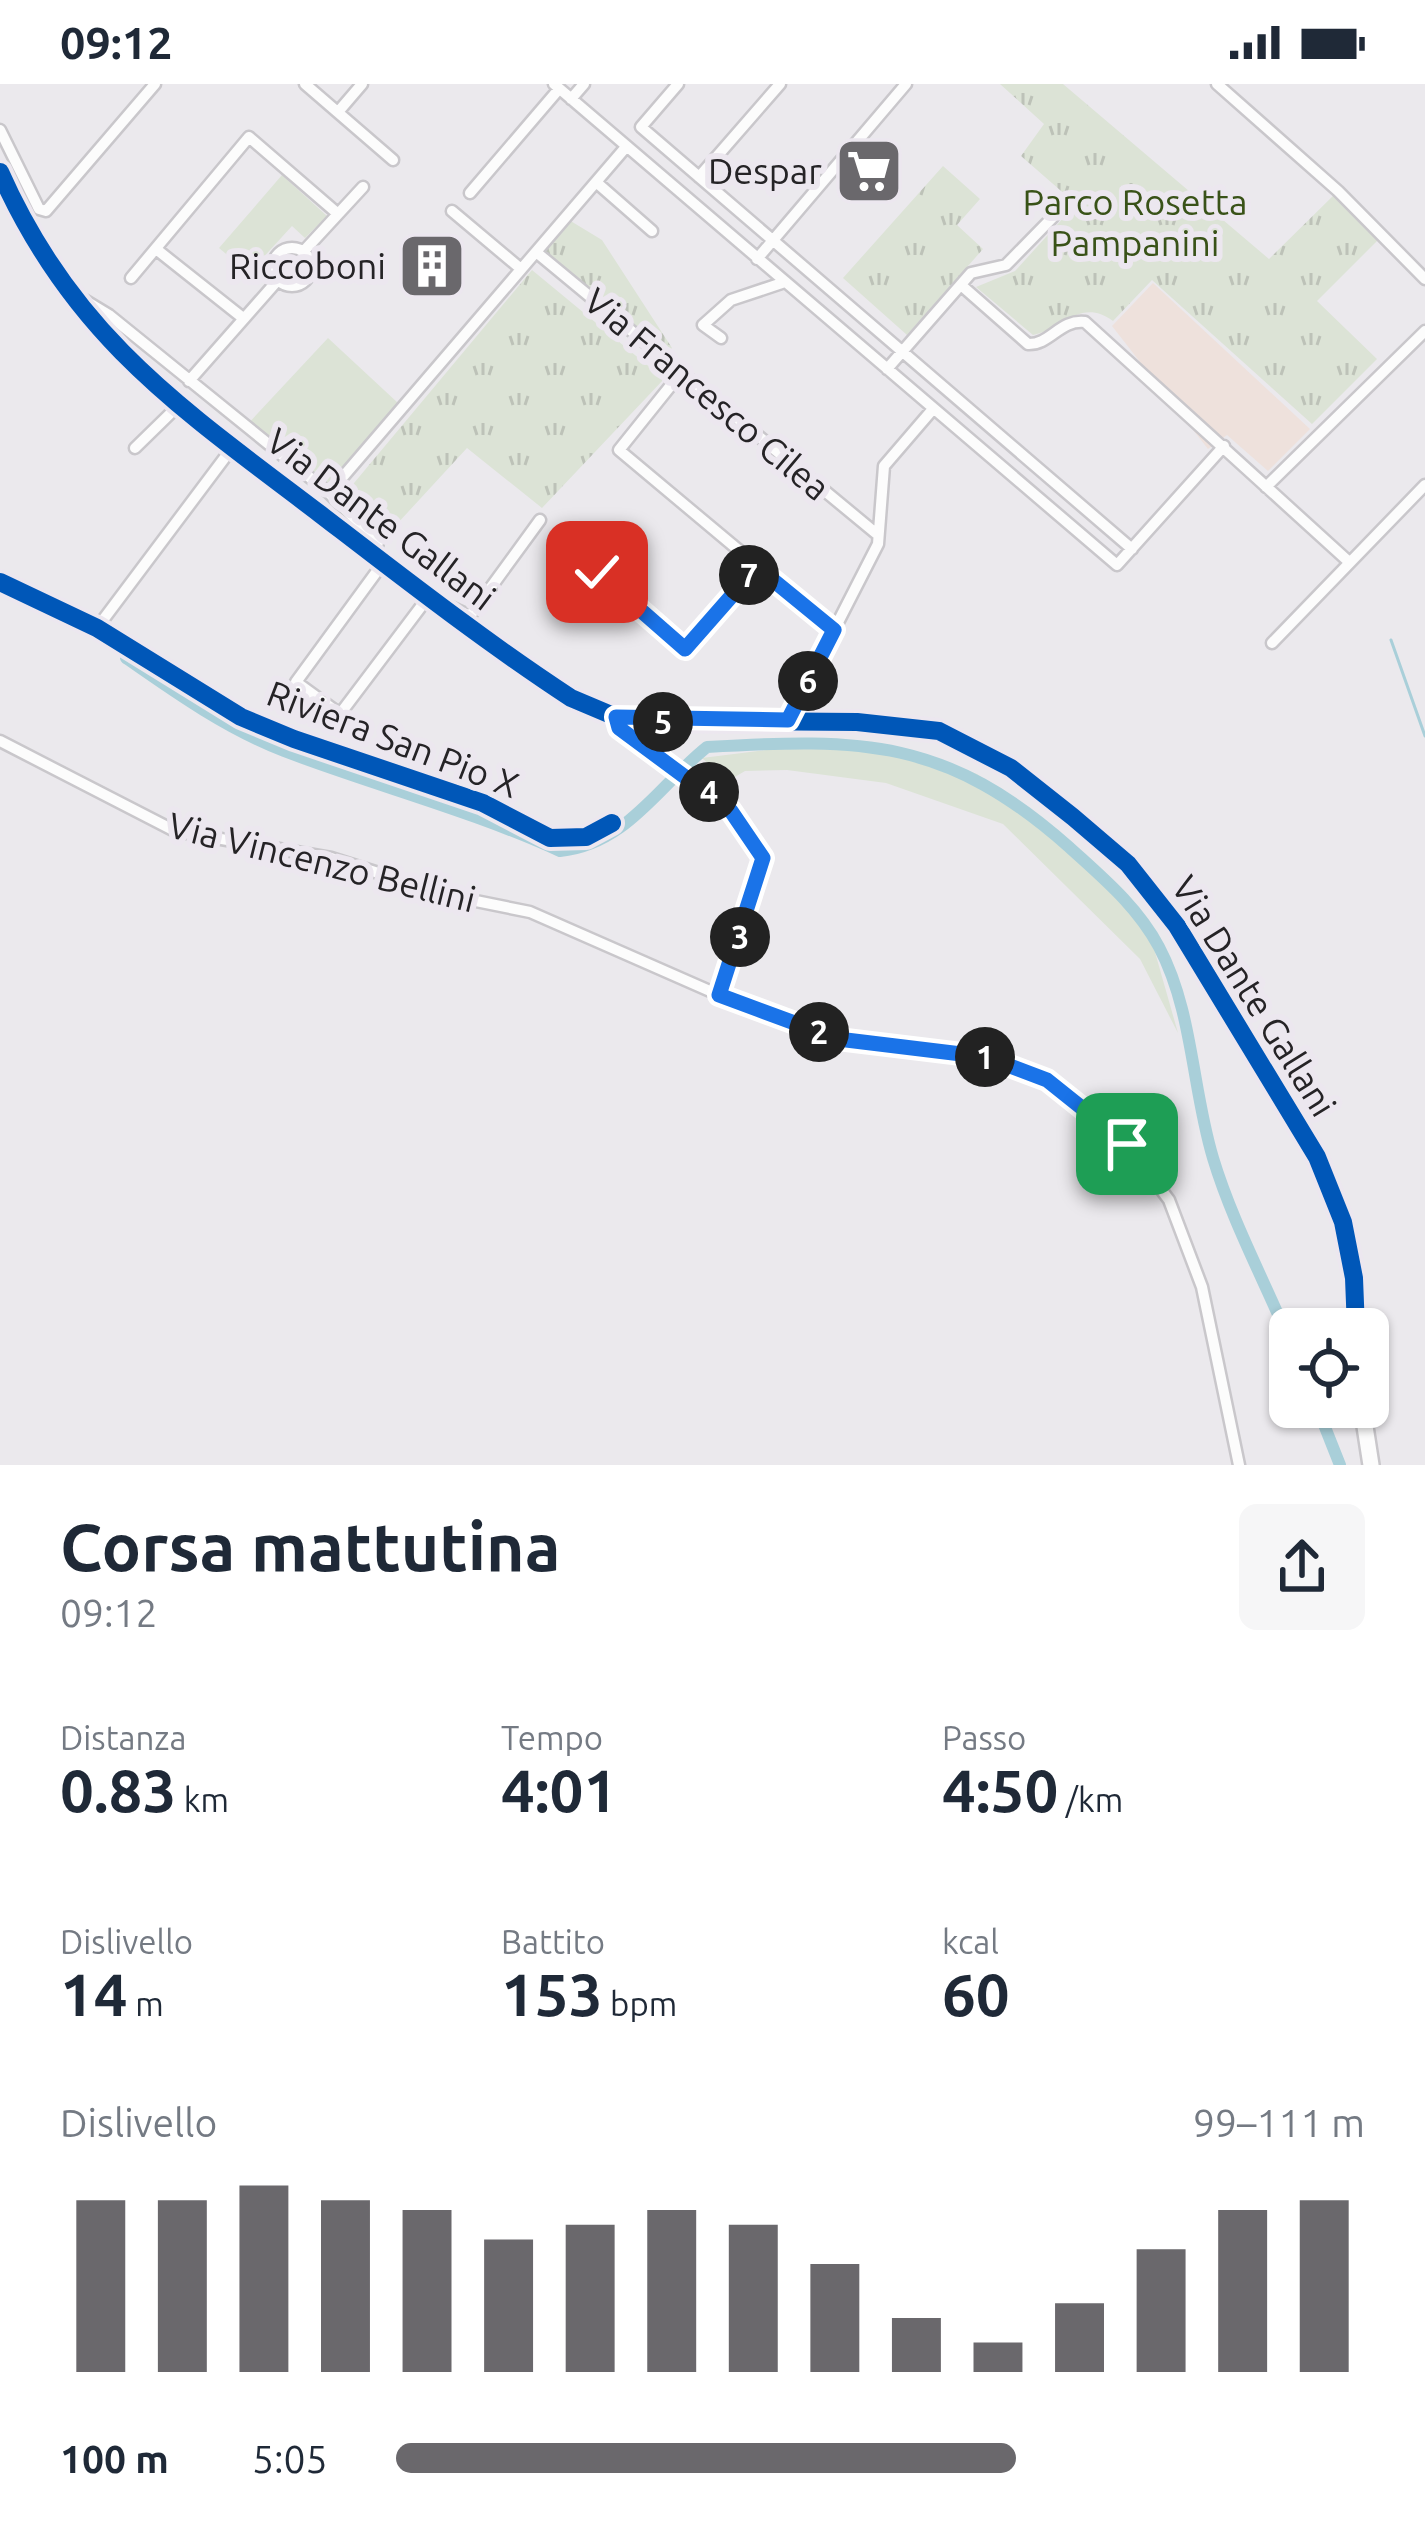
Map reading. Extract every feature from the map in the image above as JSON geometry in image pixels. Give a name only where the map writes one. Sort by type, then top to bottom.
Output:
[{"type":"street","points":[[0,130],[34,200],[46,211],[155,84]]},
{"type":"street","points":[[305,84],[393,160]]},
{"type":"street","points":[[338,112],[362,84]]},
{"type":"street","points":[[571,99],[584,84]]},
{"type":"street","points":[[678,84],[641,127],[1132,549]]},
{"type":"street","points":[[678,191],[703,180],[780,84]]},
{"type":"street","points":[[757,259],[906,84]]},
{"type":"street","points":[[1216,84],[1337,191],[1425,279]]},
{"type":"street","points":[[470,194],[557,86],[1117,566],[1223,446]]},
{"type":"street","points":[[131,278],[250,137],[337,213]]},
{"type":"street","points":[[329,493],[626,146]]},
{"type":"street","name":"Via Dante Gallani","points":[[0,172],[42,259],[67,295],[178,406],[427,596],[561,691],[616,717],[905,724],[939,731],[1011,768],[1128,864],[1188,943],[1329,1180],[1354,1278],[1355,1308]]},
{"type":"street","points":[[596,182],[652,231]]},
{"type":"street","points":[[303,252],[311,268],[306,280],[289,286],[278,280],[273,263],[280,253],[303,252],[363,187]]},
{"type":"street","points":[[452,211],[521,269]]},
{"type":"street","points":[[887,369],[971,273],[1006,266],[1053,218]]},
{"type":"street","points":[[156,249],[243,318]]},
{"type":"street","name":"Via Francesco Cilea","points":[[536,252],[878,535]]},
{"type":"street","points":[[189,382],[278,280]]},
{"type":"street","points":[[721,338],[703,325],[731,300],[785,282]]},
{"type":"street","points":[[961,285],[1028,344],[1038,344],[1074,321],[1085,322],[1348,561]]},
{"type":"street","points":[[67,295],[82,297],[109,315],[329,493],[378,542],[379,560],[296,682],[340,714],[427,596],[470,616],[540,520]]},
{"type":"street","points":[[1267,487],[1425,331]]},
{"type":"street","points":[[680,374],[619,450],[834,630]]},
{"type":"street","points":[[135,448],[178,406]]},
{"type":"street","points":[[788,720],[878,535],[884,466],[933,409]]},
{"type":"street","points":[[97,628],[232,448]]},
{"type":"street","points":[[1017,480],[1032,463]]},
{"type":"street","points":[[1272,643],[1425,485]]},
{"type":"street","points":[[597,572],[685,649],[757,567]]},
{"type":"street","points":[[616,717],[619,728],[731,811],[763,858],[719,995]]},
{"type":"street","name":"Via Vincenzo Bellini","points":[[0,741],[176,831],[331,858],[452,896],[530,912],[719,995],[838,1039],[986,1057],[1047,1080],[1088,1108],[1127,1144],[1169,1199],[1202,1287],[1239,1465]]},
{"type":"street","points":[[1365,1428],[1371,1465]]},
{"type":"shaded area","points":[[1153,283],[1310,429],[1268,471],[1227,435],[1208,449],[1112,326]]},
{"type":"green space","name":"Parco Rosetta Pampanini","points":[[1000,84],[1063,84],[1269,259],[1338,191],[1382,236],[1317,301],[1377,359],[1312,424],[1152,280],[1113,321],[1091,312],[1033,335],[976,287],[1015,271],[1076,204],[1021,156],[1044,124]]},
{"type":"green space","points":[[943,166],[980,199],[957,225],[983,249],[907,335],[843,278]]},
{"type":"green space","points":[[282,175],[327,216],[305,238],[292,226],[249,273],[219,248]]},
{"type":"green space","points":[[569,220],[602,240],[672,348],[667,355],[542,252]]},
{"type":"green space","points":[[532,270],[664,379],[542,508],[467,448],[385,537],[339,501]]},
{"type":"green space","points":[[328,338],[398,403],[325,490],[245,427]]},
{"type":"green space","points":[[831,742],[945,762],[977,774],[1025,808],[1147,924],[1178,1033],[1140,959],[1003,824],[886,783],[787,770],[745,771],[728,781],[702,758]]},
{"type":"waterway","points":[[1391,640],[1425,736]]},
{"type":"waterway","points":[[126,658],[202,709],[263,742],[560,851],[584,846],[623,825],[707,747],[858,746],[942,765],[982,784],[1025,811],[1094,870],[1130,906],[1159,947],[1179,997],[1221,1182],[1275,1308]]},
{"type":"waterway","points":[[1325,1428],[1340,1465]]},
{"type":"cycle path","points":[[0,172],[61,280],[136,366],[270,476],[571,698],[616,717],[638,720],[857,722],[939,731],[1011,768],[1073,817],[1128,864],[1177,926],[1317,1157],[1343,1222],[1355,1308]]},
{"type":"cycle path","name":"Riviera San Pio X","points":[[0,582],[97,628],[241,717],[294,739],[483,803],[550,838],[586,837],[612,823]]},
{"type":"place","name":"Despar","points":[[869,171]]},
{"type":"place","name":"Riccoboni","points":[[432,266]]},
{"type":"route","points":[[597,572],[685,649],[757,567],[834,630],[788,720],[668,722],[616,717],[619,728],[731,811],[763,858],[761,878],[719,995],[838,1039],[986,1057],[1047,1080],[1088,1108],[1127,1144]]}]
